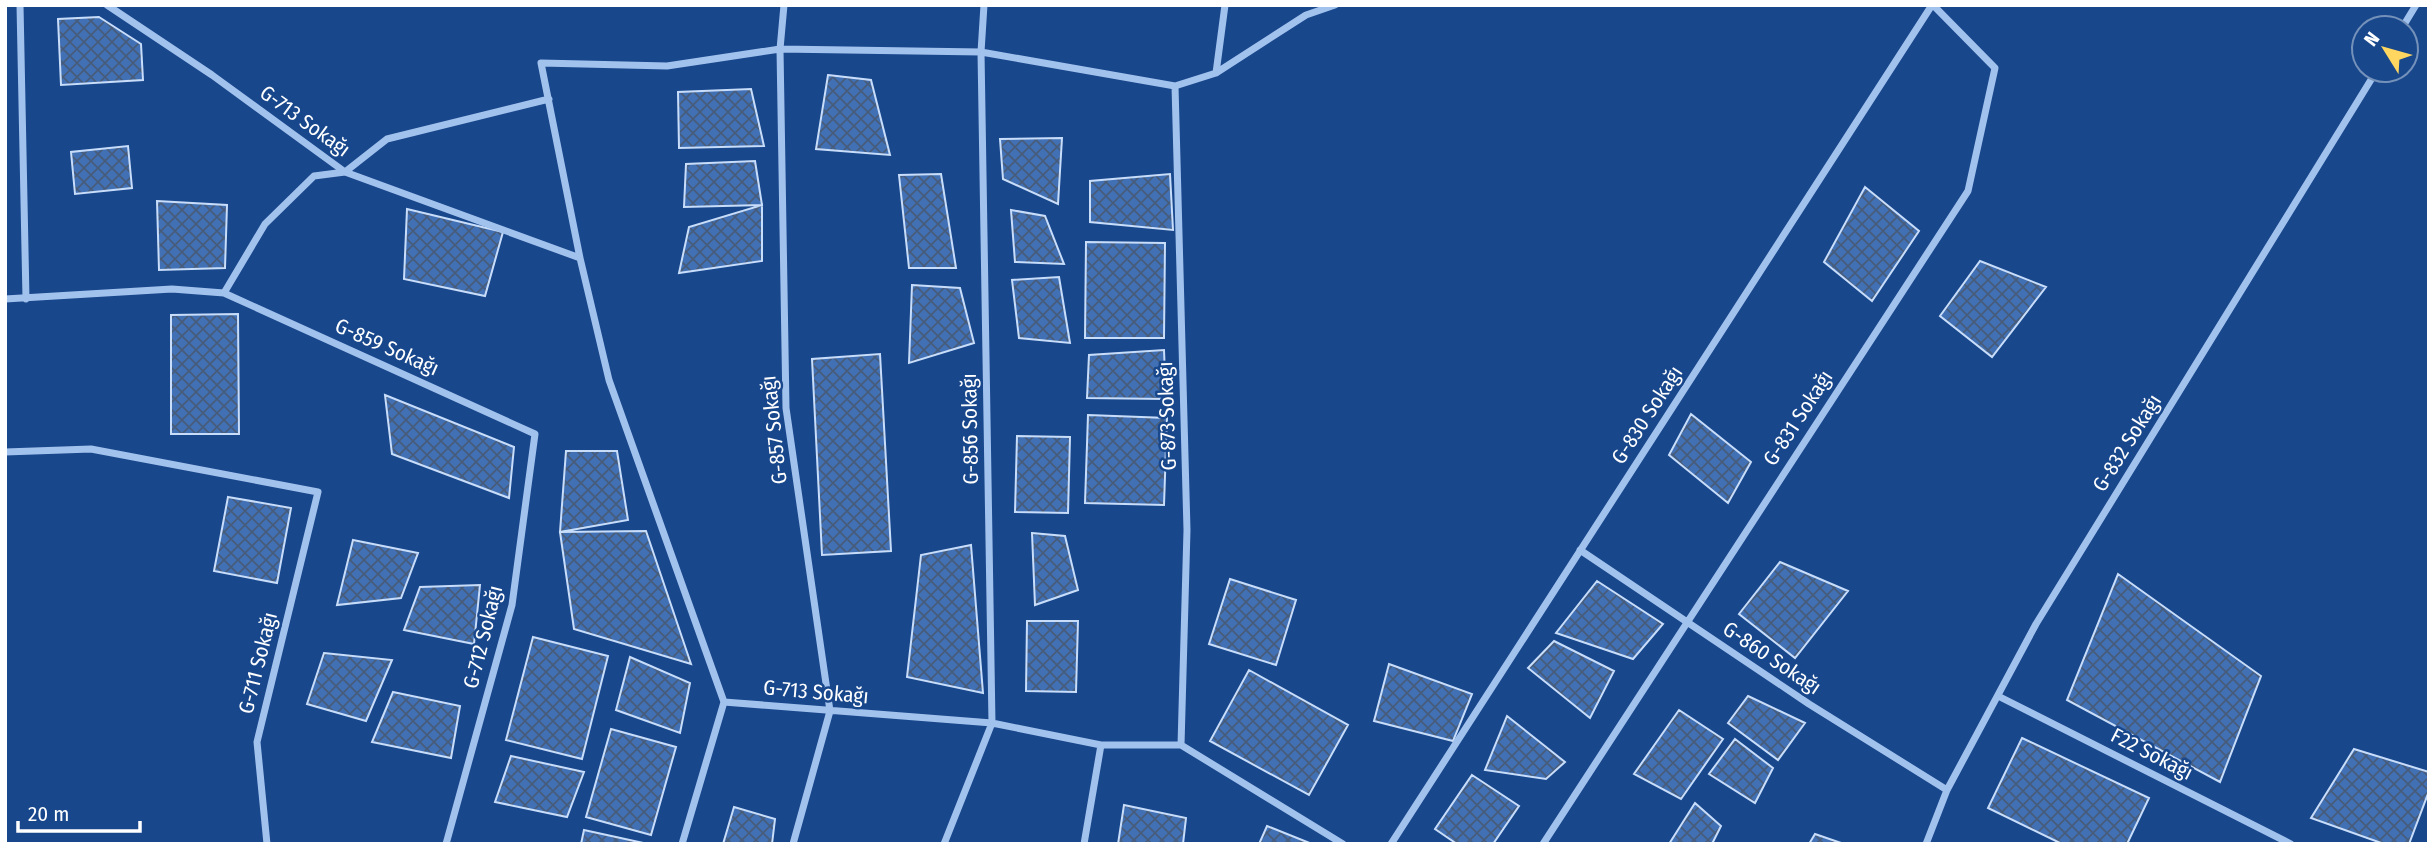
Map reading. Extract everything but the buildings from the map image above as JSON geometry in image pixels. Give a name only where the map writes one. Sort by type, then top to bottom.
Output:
[{"type":"street","points":[[20,5],[26,299]]},
{"type":"street","name":"G-713 Sokağı","points":[[107,5],[212,75],[345,172],[580,258]]},
{"type":"street","name":"G-857 Sokağı","points":[[784,5],[780,49],[786,408],[830,711],[793,844]]},
{"type":"street","name":"G-856 Sokağı","points":[[944,844],[992,723],[981,52],[984,5]]},
{"type":"street","points":[[1216,73],[1226,5]]},
{"type":"street","points":[[682,844],[723,702],[609,380],[580,258],[541,63],[667,66],[780,49],[981,52],[1175,86],[1216,73],[1306,15],[1335,5]]},
{"type":"street","name":"G-830 Sokağı","points":[[1391,844],[1933,5]]},
{"type":"street","name":"G-831 Sokağı","points":[[1546,843],[1686,621],[1968,191],[1995,68],[1933,5]]},
{"type":"street","name":"G-832 Sokağı","points":[[1926,844],[1947,790],[2036,624],[2367,84]]},
{"type":"street","name":"G-873 Sokağı","points":[[1175,86],[1187,530],[1181,745]]},
{"type":"street","points":[[224,293],[265,224],[314,176],[345,172],[387,139],[549,99]]},
{"type":"street","name":"G-859 Sokağı","points":[[5,299],[172,289],[224,293],[535,434]]},
{"type":"street","name":"G-712 Sokağı","points":[[446,844],[512,605],[535,434]]},
{"type":"street","name":"G-711 Sokağı","points":[[5,452],[91,449],[318,492],[257,742],[267,844]]},
{"type":"street","name":"G-860 Sokağı","points":[[1580,550],[1809,704],[1947,790]]},
{"type":"street","name":"F22 Sokağı","points":[[1998,696],[2291,844]]},
{"type":"street","name":"G-713 Sokağı","points":[[723,702],[992,723],[1101,746],[1181,745]]},
{"type":"street","points":[[1181,745],[1343,844]]},
{"type":"street","points":[[1084,844],[1101,746]]}]
